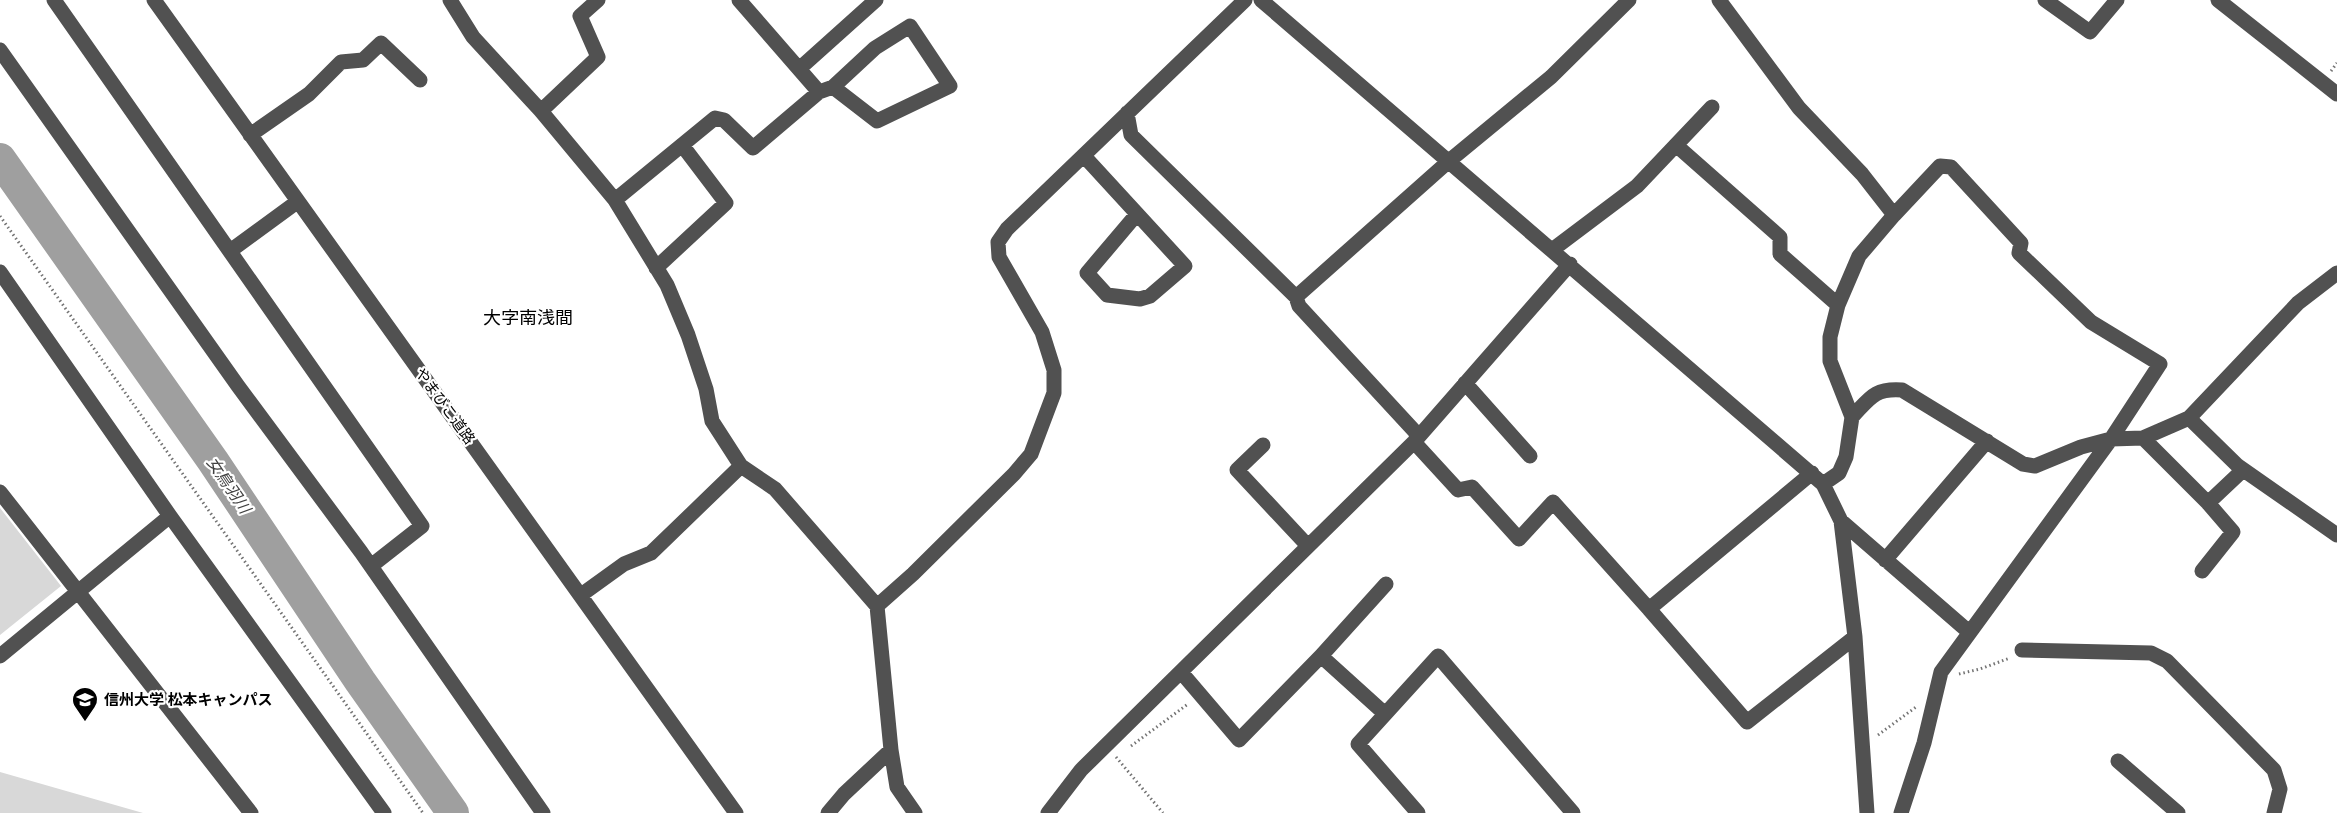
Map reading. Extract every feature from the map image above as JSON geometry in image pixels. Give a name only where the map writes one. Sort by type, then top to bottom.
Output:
[{"type":"street","points":[[54,0],[422,526],[371,566]]},
{"type":"street","name":"やまびこ道路","points":[[154,0],[736,813]]},
{"type":"street","points":[[450,0],[473,37],[541,111],[615,200],[667,285],[688,335],[706,389],[712,421],[741,466],[774,489],[878,606],[891,750],[897,787],[915,813]]},
{"type":"street","points":[[541,111],[598,57],[580,16],[598,0]]},
{"type":"street","points":[[615,200],[715,118],[724,120],[753,148],[826,89],[875,48],[910,26],[950,86],[877,121],[826,89],[799,69],[739,0]]},
{"type":"street","points":[[799,69],[876,0]]},
{"type":"street","points":[[878,606],[1014,474],[1031,454],[1054,393],[1054,370],[1042,332],[999,257],[998,242],[1007,229],[1245,0]]},
{"type":"street","points":[[1261,0],[1817,479],[1841,521],[1969,632]]},
{"type":"street","points":[[1296,297],[1449,161],[1551,77],[1629,0]]},
{"type":"street","points":[[2045,0],[2090,32],[2117,0]]},
{"type":"street","points":[[2218,0],[2337,94]]},
{"type":"street","points":[[1725,2],[1799,108],[1862,174],[1894,215]]},
{"type":"street","points":[[250,135],[309,94],[341,62],[363,60],[381,43],[420,80]]},
{"type":"street","points":[[0,50],[238,386],[371,566],[543,813]]},
{"type":"street","points":[[1552,250],[1637,186],[1712,107]]},
{"type":"street","points":[[1127,113],[1131,135],[1296,297],[1299,306],[1458,490],[1472,487],[1519,539],[1553,502],[1747,722],[1855,637]]},
{"type":"street","points":[[656,268],[726,203],[682,146]]},
{"type":"street","points":[[1677,146],[1780,237],[1780,254],[1838,305]]},
{"type":"street","points":[[1084,156],[1185,266],[1150,296],[1140,299],[1107,295],[1087,273],[1137,214]]},
{"type":"street","points":[[1649,609],[1817,479],[1839,473],[1846,458],[1852,417],[1830,361],[1830,337],[1838,305],[1859,256],[1940,166],[1951,167],[2021,243],[2019,253],[2091,322],[2160,364],[2111,439],[1941,672],[1924,743],[1901,813]]},
{"type":"street","points":[[231,250],[297,202]]},
{"type":"street","points":[[1048,813],[1081,770],[1416,439],[1570,264]]},
{"type":"street","points":[[0,272],[170,516],[384,813]]},
{"type":"street","points":[[1852,417],[1873,395],[1887,389],[1902,390],[2023,464],[2035,466],[2081,447],[2111,439],[2143,438],[2189,418],[2298,303],[2337,273]]},
{"type":"street","points":[[1465,383],[1530,456]]},
{"type":"street","points":[[2189,418],[2243,470],[2337,535]]},
{"type":"street","points":[[2143,438],[2208,503],[2233,532],[2202,571]]},
{"type":"street","points":[[1885,560],[1987,441]]},
{"type":"street","points":[[1263,445],[1237,470],[1308,546]]},
{"type":"street","points":[[581,595],[624,564],[651,554],[741,466]]},
{"type":"street","points":[[2208,503],[2243,470]]},
{"type":"street","points":[[0,492],[251,813]]},
{"type":"street","points":[[0,656],[170,516]]},
{"type":"street","points":[[1841,521],[1855,637],[1867,813]]},
{"type":"street","points":[[1181,672],[1239,740],[1321,656],[1386,584]]},
{"type":"street","points":[[2022,650],[2151,653],[2167,661],[2274,770],[2280,789],[2274,813]]},
{"type":"street","points":[[1321,656],[1384,713]]},
{"type":"street","points":[[1418,813],[1358,744],[1384,713],[1438,657],[1573,813]]},
{"type":"street","points":[[828,813],[891,750]]},
{"type":"street","points":[[2118,761],[2178,813]]},
{"type":"path","points":[[0,216],[423,813]]},
{"type":"path","points":[[1125,750],[1200,695]]},
{"type":"path","points":[[1116,756],[1163,813]]},
{"type":"shaded area","points":[[0,508],[61,586],[0,635]]},
{"type":"shaded area","points":[[0,772],[143,813],[0,813]]},
{"type":"waterway","name":"女鳥羽川","points":[[0,159],[213,461],[360,681],[453,813]]},
{"type":"place","name":"信州大学 松本キャンパス","points":[[85,723]]},
{"type":"district","name":"大字南浅間","points":[[528,318]]}]
